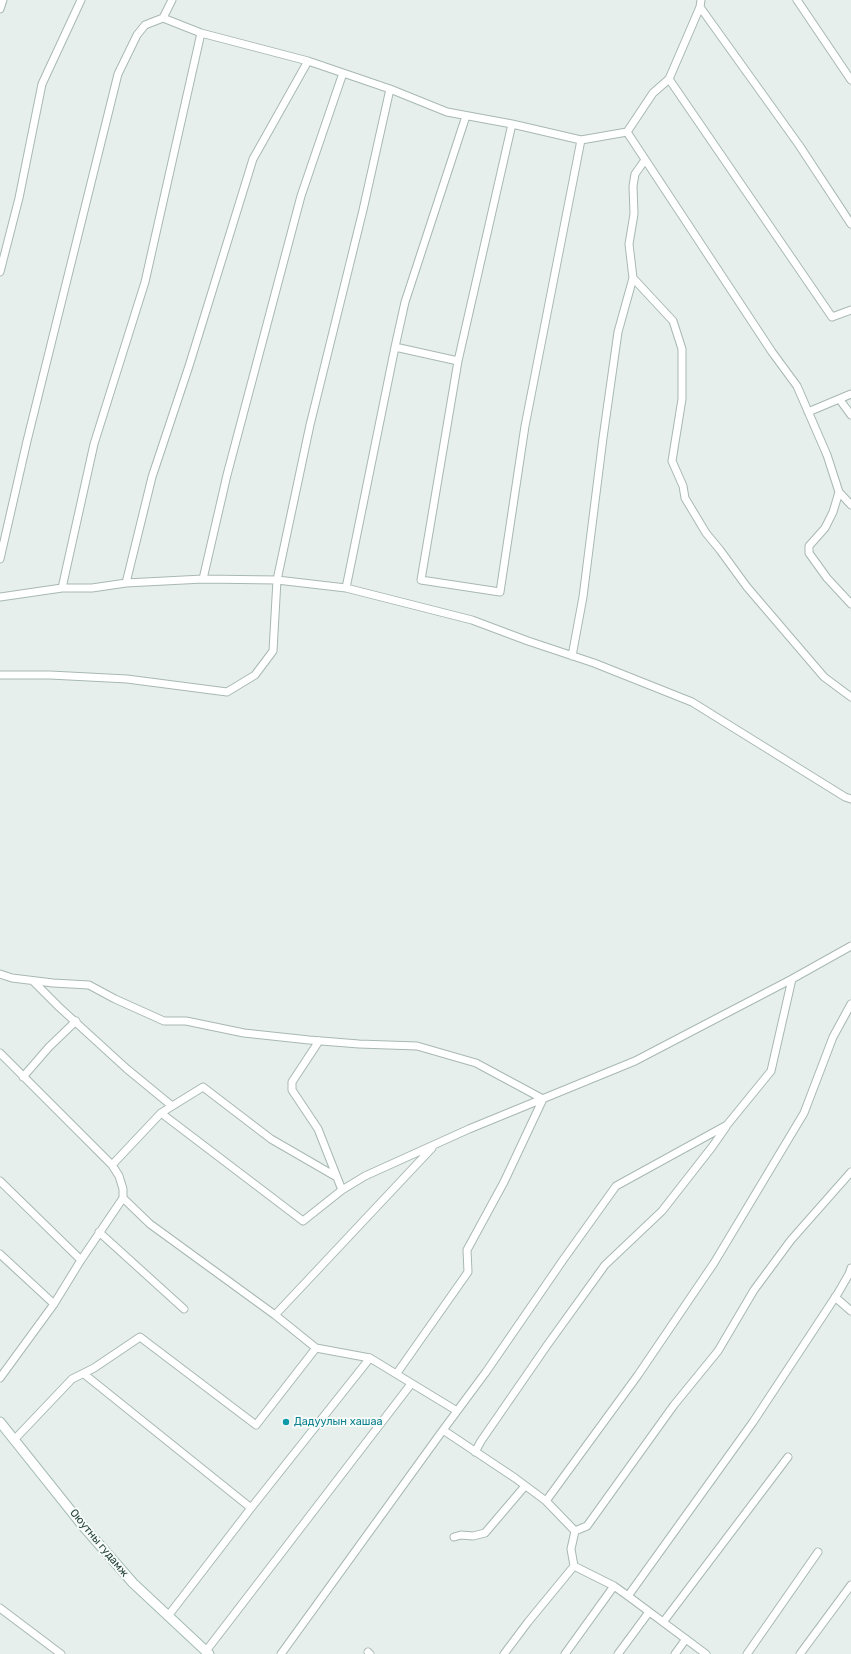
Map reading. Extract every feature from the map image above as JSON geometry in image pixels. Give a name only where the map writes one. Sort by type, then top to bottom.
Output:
[{"type":"street","points":[[0,9],[3,0]]},
{"type":"street","points":[[0,272],[19,198],[42,84],[81,0]]},
{"type":"street","points":[[0,559],[27,441],[118,74],[137,35],[145,25],[163,18],[172,0]]},
{"type":"street","points":[[797,0],[851,80]]},
{"type":"street","points":[[163,18],[201,33],[308,61],[390,89],[447,112],[512,124],[581,140],[626,132],[653,93],[668,79],[700,3]]},
{"type":"street","points":[[700,3],[799,145],[851,224]]},
{"type":"street","points":[[62,588],[94,444],[145,282],[201,33]]},
{"type":"street","points":[[126,583],[152,477],[189,366],[252,160],[308,61]]},
{"type":"street","points":[[203,579],[228,475],[301,196],[343,73]]},
{"type":"street","points":[[668,79],[832,317],[851,310]]},
{"type":"street","points":[[0,675],[50,675],[126,679],[226,692],[255,675],[273,651],[277,580],[310,425],[363,210],[390,89]]},
{"type":"street","points":[[346,588],[405,302],[466,116]]},
{"type":"street","points":[[512,124],[458,360],[420,580],[500,592],[526,426],[581,140]]},
{"type":"street","points":[[626,132],[772,352],[797,386],[827,455],[839,492],[851,505]]},
{"type":"street","points":[[572,656],[583,597],[618,332],[633,278],[629,244],[634,214],[633,186],[635,174],[645,160]]},
{"type":"street","points":[[633,278],[673,321],[682,349],[682,398],[672,461],[683,486],[685,498],[706,533],[747,587],[824,677],[851,697]]},
{"type":"street","points":[[395,347],[458,360]]},
{"type":"street","points":[[808,412],[840,400],[851,394]]},
{"type":"street","points":[[840,400],[851,415]]},
{"type":"street","points":[[839,492],[833,512],[825,528],[809,546],[809,553],[827,578],[851,604]]},
{"type":"street","points":[[0,597],[62,588],[92,588],[126,583],[203,579],[277,580],[346,588],[472,620],[692,702],[845,798],[851,799]]},
{"type":"street","points":[[161,1112],[303,1221],[342,1190],[365,1176],[635,1061],[792,979],[851,946]]},
{"type":"street","points":[[0,974],[12,978],[33,981],[89,985],[164,1021],[186,1021],[244,1033],[319,1041],[416,1046],[476,1063],[543,1099]]},
{"type":"street","points":[[475,1452],[543,1350],[605,1265],[662,1211],[712,1147],[727,1125],[771,1071],[792,979]]},
{"type":"street","points":[[33,981],[76,1022],[172,1106]]},
{"type":"street","points":[[546,1501],[638,1375],[714,1263],[804,1114],[834,1037],[851,1004]]},
{"type":"street","points":[[23,1077],[49,1047],[76,1022]]},
{"type":"street","points":[[319,1041],[292,1082],[292,1090],[318,1130],[335,1176],[342,1190]]},
{"type":"street","points":[[0,1053],[112,1165],[119,1176],[123,1189],[123,1198],[80,1260],[54,1304],[0,1378]]},
{"type":"street","points":[[112,1165],[161,1112],[203,1087],[271,1139],[335,1176]]},
{"type":"street","points":[[397,1373],[468,1272],[467,1250],[504,1182],[543,1099]]},
{"type":"street","points":[[281,1654],[486,1372],[616,1186],[727,1125]]},
{"type":"street","points":[[275,1315],[435,1145]]},
{"type":"street","points":[[504,1654],[574,1566],[571,1549],[576,1531],[586,1526],[674,1405],[718,1351],[754,1290],[791,1240],[851,1172]]},
{"type":"street","points":[[0,1181],[80,1260]]},
{"type":"street","points":[[123,1198],[150,1224],[275,1315],[316,1348],[370,1358],[397,1373],[411,1384],[456,1412]]},
{"type":"street","points":[[99,1232],[184,1309]]},
{"type":"street","points":[[0,1254],[54,1304]]},
{"type":"street","points":[[628,1596],[753,1422],[835,1297],[851,1268]]},
{"type":"street","points":[[835,1297],[851,1311]]},
{"type":"street","points":[[14,1440],[72,1379],[84,1374],[140,1337],[256,1425],[316,1348]]},
{"type":"street","points":[[168,1616],[251,1508],[370,1358]]},
{"type":"street","points":[[84,1374],[251,1508]]},
{"type":"street","points":[[208,1653],[411,1384]]},
{"type":"street","name":"Оюутны гудамж","points":[[0,1422],[83,1526],[133,1583],[208,1653]]},
{"type":"street","points":[[443,1430],[546,1501],[576,1531]]},
{"type":"street","points":[[664,1621],[788,1457]]},
{"type":"street","points":[[454,1537],[461,1535],[473,1536],[485,1534],[525,1486]]},
{"type":"street","points":[[747,1654],[818,1552]]},
{"type":"street","points":[[574,1566],[614,1586],[649,1612],[664,1621],[706,1654]]},
{"type":"street","points":[[800,1654],[851,1585]]},
{"type":"street","points":[[565,1654],[614,1586]]},
{"type":"street","points":[[0,1608],[61,1654]]},
{"type":"street","points":[[618,1654],[649,1612]]},
{"type":"street","points":[[675,1654],[686,1639]]},
{"type":"place","name":"Дадуулын хашаа","points":[[286,1422]]}]
